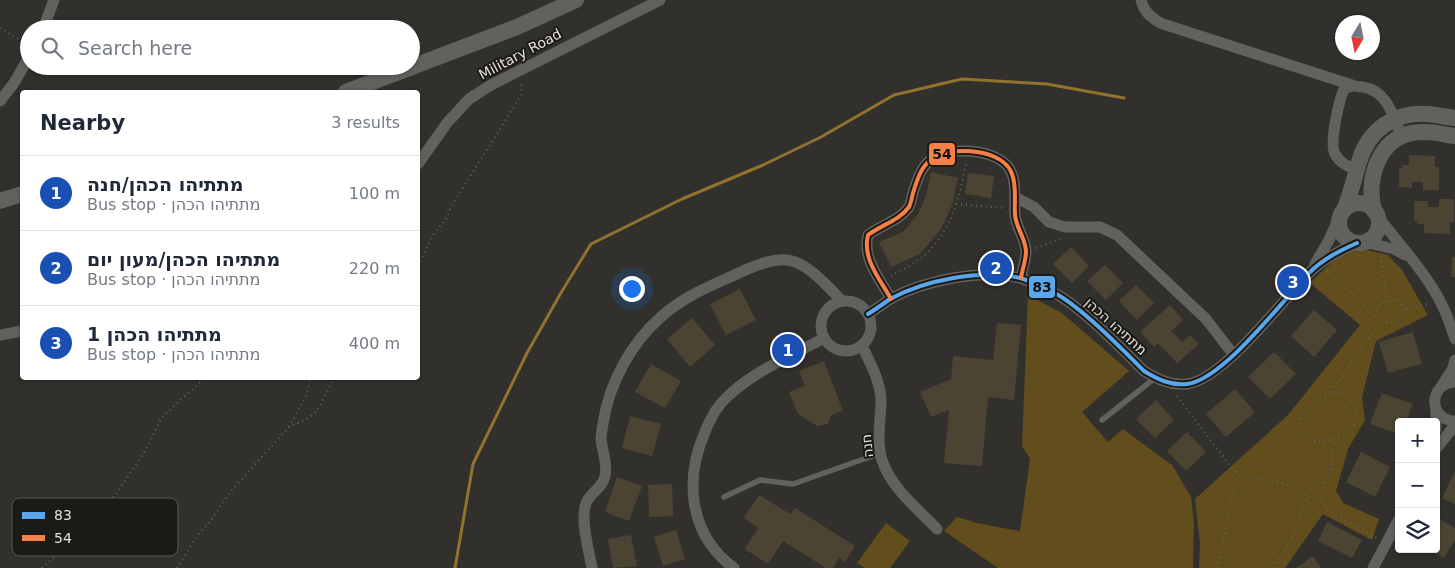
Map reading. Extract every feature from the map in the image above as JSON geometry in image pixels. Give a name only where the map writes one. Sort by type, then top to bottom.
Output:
[{"type":"street","points":[[46,20],[54,0]]},
{"type":"street","points":[[420,64],[517,27],[576,0]]},
{"type":"street","name":"Military Road","points":[[420,161],[447,124],[469,99],[491,85],[660,0]]},
{"type":"street","points":[[1141,0],[1143,8],[1148,15],[1160,22],[1352,85],[1368,88],[1379,94],[1390,107],[1401,135]]},
{"type":"street","points":[[0,101],[20,72]]},
{"type":"street","points":[[351,90],[391,75]]},
{"type":"street","points":[[1352,85],[1344,89],[1333,142],[1334,153],[1341,162],[1356,171]]},
{"type":"street","points":[[1414,262],[1394,249],[1346,238],[1342,233],[1339,221],[1350,196],[1359,160],[1372,134],[1394,118],[1412,114],[1455,118]]},
{"type":"street","points":[[1360,242],[1369,240],[1378,228],[1371,194],[1376,166],[1386,146],[1401,135],[1414,132],[1455,136]]},
{"type":"street","points":[[891,299],[871,264],[866,245],[868,236],[902,214],[910,206],[919,172],[928,162],[948,152],[969,151],[994,156],[1002,160],[1009,167],[1013,175],[1015,217],[1026,251],[1021,278]]},
{"type":"street","points":[[0,201],[20,195]]},
{"type":"street","points":[[1015,196],[1034,207],[1049,222],[1065,227],[1100,227],[1117,235],[1206,319],[1233,354]]},
{"type":"street","points":[[1342,213],[1348,206],[1359,203],[1365,204],[1376,214],[1426,278],[1440,301],[1455,340]]},
{"type":"street","name":"מתתיהו הכהן","points":[[1315,268],[1342,213]]},
{"type":"street","name":"מתתיהו הכהן","points":[[868,314],[891,299],[947,278],[972,275],[999,275],[1021,278],[1056,294],[1083,315],[1144,371],[1167,383],[1186,384],[1196,382],[1213,373],[1254,335],[1315,268],[1336,252],[1360,242]]},
{"type":"street","points":[[592,568],[585,527],[585,513],[587,501],[602,484],[606,476],[601,438],[607,401],[623,364],[648,330],[668,311],[705,288],[750,268],[779,259],[788,259],[811,271],[842,301]]},
{"type":"street","points":[[842,301],[853,302],[863,308],[868,314],[871,322],[871,331],[862,346],[854,350],[838,350],[824,338],[821,328],[822,320],[828,308],[835,304],[842,301]]},
{"type":"street","points":[[0,335],[20,331]]},
{"type":"street","points":[[734,568],[713,549],[705,536],[693,503],[692,485],[698,446],[715,411],[725,398],[739,386],[755,374],[824,338]]},
{"type":"street","name":"חנה","points":[[862,346],[873,370],[881,397],[882,461],[899,489],[937,529]]},
{"type":"street","points":[[1436,418],[1435,396],[1452,370],[1455,360]]},
{"type":"street","points":[[1440,388],[1445,384],[1455,382]]},
{"type":"street","points":[[1436,409],[1446,420],[1455,423],[1440,444]]},
{"type":"street","points":[[1374,568],[1395,526]]},
{"type":"lane","points":[[1102,420],[1155,378]]},
{"type":"lane","points":[[724,496],[760,480],[793,484],[881,453]]},
{"type":"path","points":[[0,28],[20,40]]},
{"type":"path","points":[[420,262],[434,235],[446,220],[450,207],[522,94],[520,70]]},
{"type":"path","points":[[881,281],[915,262],[934,245],[949,225],[960,195],[969,151]]},
{"type":"path","points":[[956,204],[1015,209]]},
{"type":"path","points":[[1026,251],[1064,238]]},
{"type":"path","points":[[1380,245],[1386,301]]},
{"type":"path","points":[[1315,268],[1376,315],[1380,322]]},
{"type":"path","points":[[1376,315],[1378,306],[1386,301],[1400,300],[1405,310]]},
{"type":"path","points":[[1380,322],[1393,323],[1400,320],[1405,310],[1440,301]]},
{"type":"path","points":[[1330,393],[1380,322]]},
{"type":"path","points":[[112,498],[147,448],[161,418],[203,380]]},
{"type":"path","points":[[178,568],[195,539],[212,519],[231,491],[289,427],[307,394],[310,380]]},
{"type":"path","points":[[289,427],[307,419],[317,411],[333,380]]},
{"type":"path","points":[[1167,383],[1237,475],[1284,483],[1322,504],[1328,511],[1386,543]]},
{"type":"path","points":[[1338,392],[1347,395],[1354,405],[1354,424],[1348,432],[1334,439],[1317,442],[1308,438],[1301,430],[1299,422],[1302,411],[1316,399],[1338,392]]},
{"type":"path","points":[[1322,504],[1320,497],[1330,468],[1334,439]]},
{"type":"path","points":[[1218,568],[1237,475]]},
{"type":"path","points":[[1274,568],[1291,540],[1308,496]]},
{"type":"path","points":[[42,568],[55,556]]},
{"type":"shaded area","points":[[1363,249],[1388,255],[1402,270],[1428,315],[1376,341],[1362,397],[1365,420],[1348,449],[1336,491],[1343,503],[1379,519],[1372,540],[1323,514],[1285,568],[1199,568],[1200,544],[1195,499],[1288,415],[1360,325],[1310,283],[1334,260],[1350,250]]},
{"type":"shaded area","points":[[1028,295],[1062,313],[1129,371],[1082,412],[1108,442],[1123,429],[1173,466],[1191,497],[1194,524],[1193,568],[998,568],[944,531],[957,517],[977,523],[1020,531],[1030,459],[1022,446]]},
{"type":"shaded area","points":[[886,523],[910,541],[890,568],[865,568],[857,563]]},
{"type":"building","points":[[1409,155],[1435,156],[1435,167],[1439,167],[1439,190],[1423,190],[1423,182],[1412,182],[1412,188],[1399,187],[1399,168],[1402,168],[1402,165],[1409,165]]},
{"type":"building","points":[[931,172],[958,178],[952,205],[941,229],[920,254],[891,267],[879,242],[903,232],[918,214],[926,196]]},
{"type":"building","points":[[968,173],[994,176],[991,198],[965,194]]},
{"type":"building","points":[[1439,199],[1454,199],[1454,222],[1450,222],[1450,234],[1424,233],[1424,224],[1417,224],[1417,221],[1414,221],[1414,201],[1428,201],[1428,207],[1439,207]]},
{"type":"building","points":[[1071,247],[1089,266],[1072,283],[1053,264]]},
{"type":"building","points":[[1452,257],[1455,257],[1455,277],[1451,277]]},
{"type":"building","points":[[1105,265],[1123,283],[1106,300],[1087,281]]},
{"type":"building","points":[[1136,285],[1154,303],[1137,320],[1119,301]]},
{"type":"building","points":[[740,289],[756,320],[726,335],[710,304]]},
{"type":"building","points":[[1170,305],[1183,320],[1171,331],[1182,342],[1190,335],[1199,344],[1177,363],[1158,343],[1154,347],[1140,332]]},
{"type":"building","points":[[1314,310],[1337,330],[1314,357],[1291,336]]},
{"type":"building","points":[[692,318],[715,345],[690,367],[667,339]]},
{"type":"building","points":[[997,323],[1021,325],[1014,400],[988,397],[982,466],[944,463],[949,410],[931,417],[920,392],[951,379],[953,356],[993,360]]},
{"type":"building","points":[[1413,332],[1422,364],[1388,373],[1379,342]]},
{"type":"building","points":[[1274,352],[1296,374],[1270,399],[1248,377]]},
{"type":"building","points":[[824,361],[843,411],[831,415],[828,424],[817,426],[798,414],[789,392],[805,386],[799,371]]},
{"type":"building","points":[[651,364],[681,381],[665,408],[635,392]]},
{"type":"building","points":[[1235,389],[1255,412],[1226,437],[1206,414]]},
{"type":"building","points":[[1382,393],[1413,404],[1408,418],[1395,418],[1395,433],[1370,424]]},
{"type":"building","points":[[1156,400],[1174,420],[1155,438],[1136,419]]},
{"type":"building","points":[[630,416],[661,424],[652,456],[622,448]]},
{"type":"building","points":[[1187,432],[1206,452],[1186,471],[1167,451]]},
{"type":"building","points":[[1361,452],[1390,467],[1375,497],[1346,482]]},
{"type":"building","points":[[1455,471],[1455,504],[1442,498]]},
{"type":"building","points":[[617,477],[642,486],[629,521],[605,512]]},
{"type":"building","points":[[672,484],[673,516],[649,517],[648,485]]},
{"type":"building","points":[[759,495],[790,514],[795,508],[855,546],[845,562],[839,558],[833,568],[826,568],[783,541],[768,564],[745,549],[758,528],[744,518]]},
{"type":"building","points":[[1440,519],[1455,528],[1455,540],[1444,558],[1436,553],[1440,553]]},
{"type":"building","points":[[1327,522],[1362,540],[1352,558],[1318,541]]},
{"type":"building","points":[[676,530],[685,559],[663,566],[654,537]]},
{"type":"building","points":[[631,535],[637,566],[613,568],[608,539]]},
{"type":"building","points":[[1313,556],[1321,568],[1296,568]]},
{"type":"waterway","points":[[455,568],[473,464],[527,353],[591,244],[682,199],[763,165],[821,137],[894,95],[962,79],[1047,84],[1124,98]]},
{"type":"transit line","name":"54","points":[[891,299],[870,261],[867,244],[868,235],[905,212],[909,207],[919,176],[928,162],[937,156],[956,151],[979,152],[990,155],[1007,166],[1012,174],[1015,189],[1016,220],[1026,252],[1021,278]]},
{"type":"transit line","name":"83","points":[[868,314],[904,292],[936,282],[954,278],[988,275],[1020,278],[1055,293],[1066,300],[1101,329],[1144,371],[1164,381],[1175,384],[1187,384],[1202,379],[1218,369],[1252,337],[1314,268],[1357,243]]},
{"type":"place","name":"מתתיהו הכהן/מעון יום","points":[[996,268]]},
{"type":"place","name":"מתתיהו הכהן 1","points":[[1293,282]]},
{"type":"place","name":"מתתיהו הכהן/חנה","points":[[788,350]]}]
